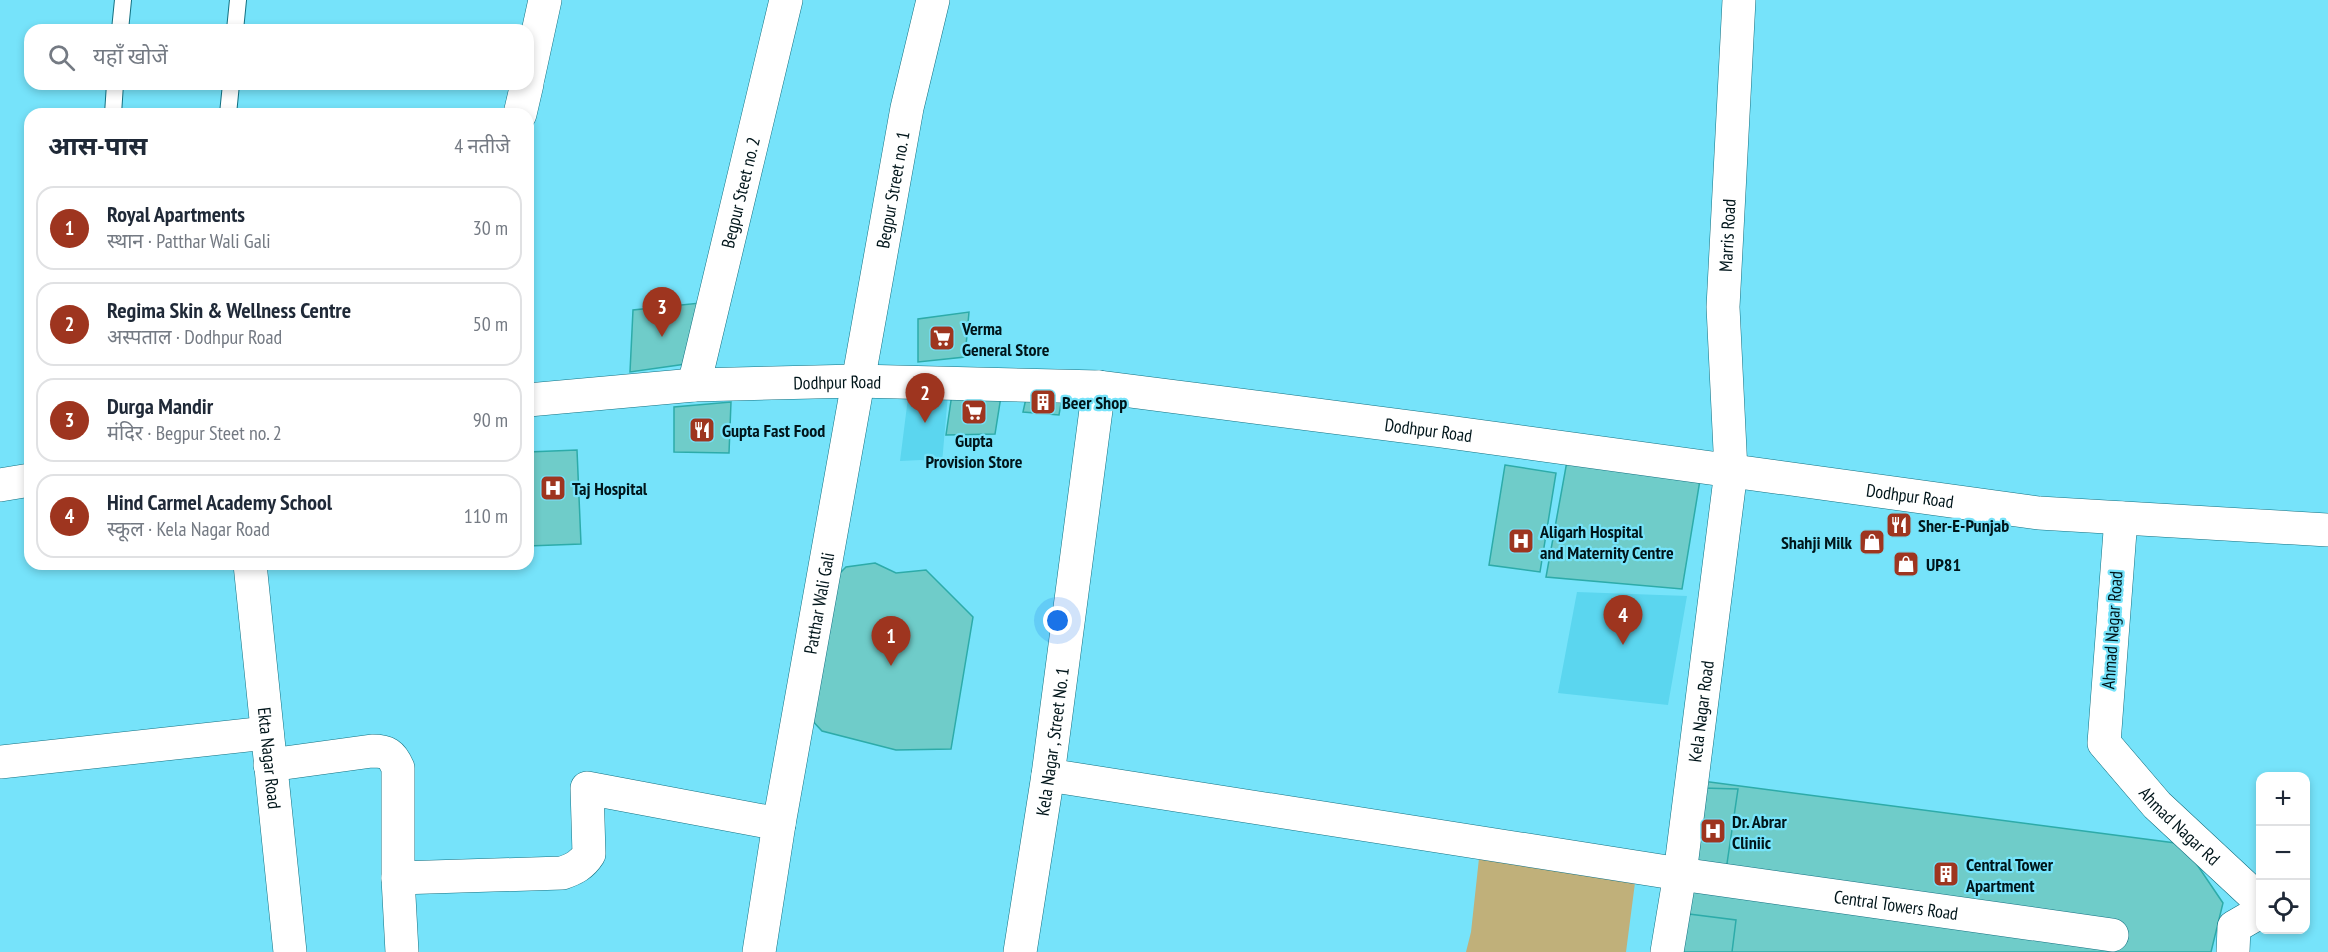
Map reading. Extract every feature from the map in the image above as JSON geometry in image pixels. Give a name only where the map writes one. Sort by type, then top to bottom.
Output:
[{"type":"street","points":[[534,50],[545,0]]},
{"type":"street","name":"Begpur Steet no. 2","points":[[694,385],[786,0]]},
{"type":"street","name":"Begpur Street no. 1","points":[[857,381],[907,108],[933,0]]},
{"type":"street","name":"Marris Road","points":[[1731,471],[1723,307],[1739,0]]},
{"type":"street","points":[[521,108],[526,90]]},
{"type":"street","name":"Dodhpur Road","points":[[534,399],[694,385],[857,381],[1099,387],[2039,513],[2328,530]]},
{"type":"street","name":"Patthar Wali Gali","points":[[759,952],[778,824],[857,381]]},
{"type":"street","name":"Kela Nagar , Street No. 1","points":[[1020,952],[1048,775],[1099,387]]},
{"type":"street","name":"Kela Nagar Road","points":[[1667,952],[1680,874],[1731,471]]},
{"type":"street","points":[[0,485],[24,481]]},
{"type":"street","name":"Ahmad Nagar Road","points":[[2104,743],[2121,518]]},
{"type":"street","name":"Ekta Nagar Road","points":[[251,570],[290,952]]},
{"type":"street","name":"Ahmad Nagar Rd","points":[[2104,743],[2157,806],[2256,897]]},
{"type":"street","points":[[0,762],[269,749],[384,751],[393,756],[398,768],[398,878],[402,952]]},
{"type":"street","name":"Central Towers Road","points":[[1048,775],[1680,874],[2112,935]]},
{"type":"street","points":[[398,878],[562,873],[574,869],[583,862],[588,854],[587,788],[778,824]]},
{"type":"street","points":[[2233,952],[2234,927],[2256,914]]},
{"type":"lane","points":[[121,24],[123,0]]},
{"type":"lane","points":[[236,24],[238,0]]},
{"type":"lane","points":[[114,108],[115,90]]},
{"type":"lane","points":[[229,108],[230,90]]},
{"type":"shaded area","points":[[910,382],[949,383],[942,463],[921,460],[900,461]]},
{"type":"shaded area","points":[[1577,592],[1687,596],[1668,705],[1558,693]]},
{"type":"shaded area","points":[[1480,849],[1636,875],[1626,952],[1466,952],[1471,932]]},
{"type":"building","points":[[700,303],[686,364],[630,372],[633,310]]},
{"type":"building","name":"Verma General Store","points":[[969,312],[965,357],[918,362],[918,319]]},
{"type":"building","name":"Gupta Provision Store","points":[[953,387],[1002,390],[995,434],[946,435]]},
{"type":"building","name":"Beer Shop","points":[[1028,389],[1063,392],[1059,415],[1023,412]]},
{"type":"building","name":"Gupta Fast Food","points":[[731,402],[729,453],[674,452],[674,407]]},
{"type":"building","points":[[577,450],[581,544],[534,546],[534,452]]},
{"type":"building","points":[[1567,461],[1700,480],[1682,589],[1546,577]]},
{"type":"building","points":[[1505,465],[1556,473],[1540,572],[1489,565]]},
{"type":"building","points":[[875,563],[896,573],[926,570],[973,617],[951,749],[896,750],[822,731],[808,716],[833,580],[846,567]]},
{"type":"building","name":"Central Tower Apartment","points":[[1702,781],[2183,844],[2223,903],[2211,952],[1678,952]]},
{"type":"building","name":"Dr. Abrar Cliniic","points":[[1702,788],[1738,789],[1725,877],[1688,872]]},
{"type":"building","points":[[1681,913],[1736,920],[1732,952],[1674,952]]},
{"type":"place","name":"Durga Mandir","points":[[662,337]]},
{"type":"place","name":"Verma General Store","points":[[942,338]]},
{"type":"place","name":"Beer Shop","points":[[1043,402]]},
{"type":"place","name":"Gupta Provision Store","points":[[974,412]]},
{"type":"place","name":"Regima Skin & Wellness Centre","points":[[925,423]]},
{"type":"place","name":"Gupta Fast Food","points":[[702,430]]},
{"type":"place","name":"Taj Hospital","points":[[553,488]]},
{"type":"place","name":"Sher-E-Punjab","points":[[1899,525]]},
{"type":"place","name":"Aligarh Hospital and Maternity Centre","points":[[1521,541]]},
{"type":"place","name":"Shahji Milk","points":[[1872,542]]},
{"type":"place","name":"UP81","points":[[1906,564]]},
{"type":"place","name":"Hind Carmel Academy School","points":[[1623,645]]},
{"type":"place","name":"Royal Apartments","points":[[891,666]]},
{"type":"place","name":"Dr. Abrar Cliniic","points":[[1713,831]]},
{"type":"place","name":"Central Tower Apartment","points":[[1946,874]]}]
